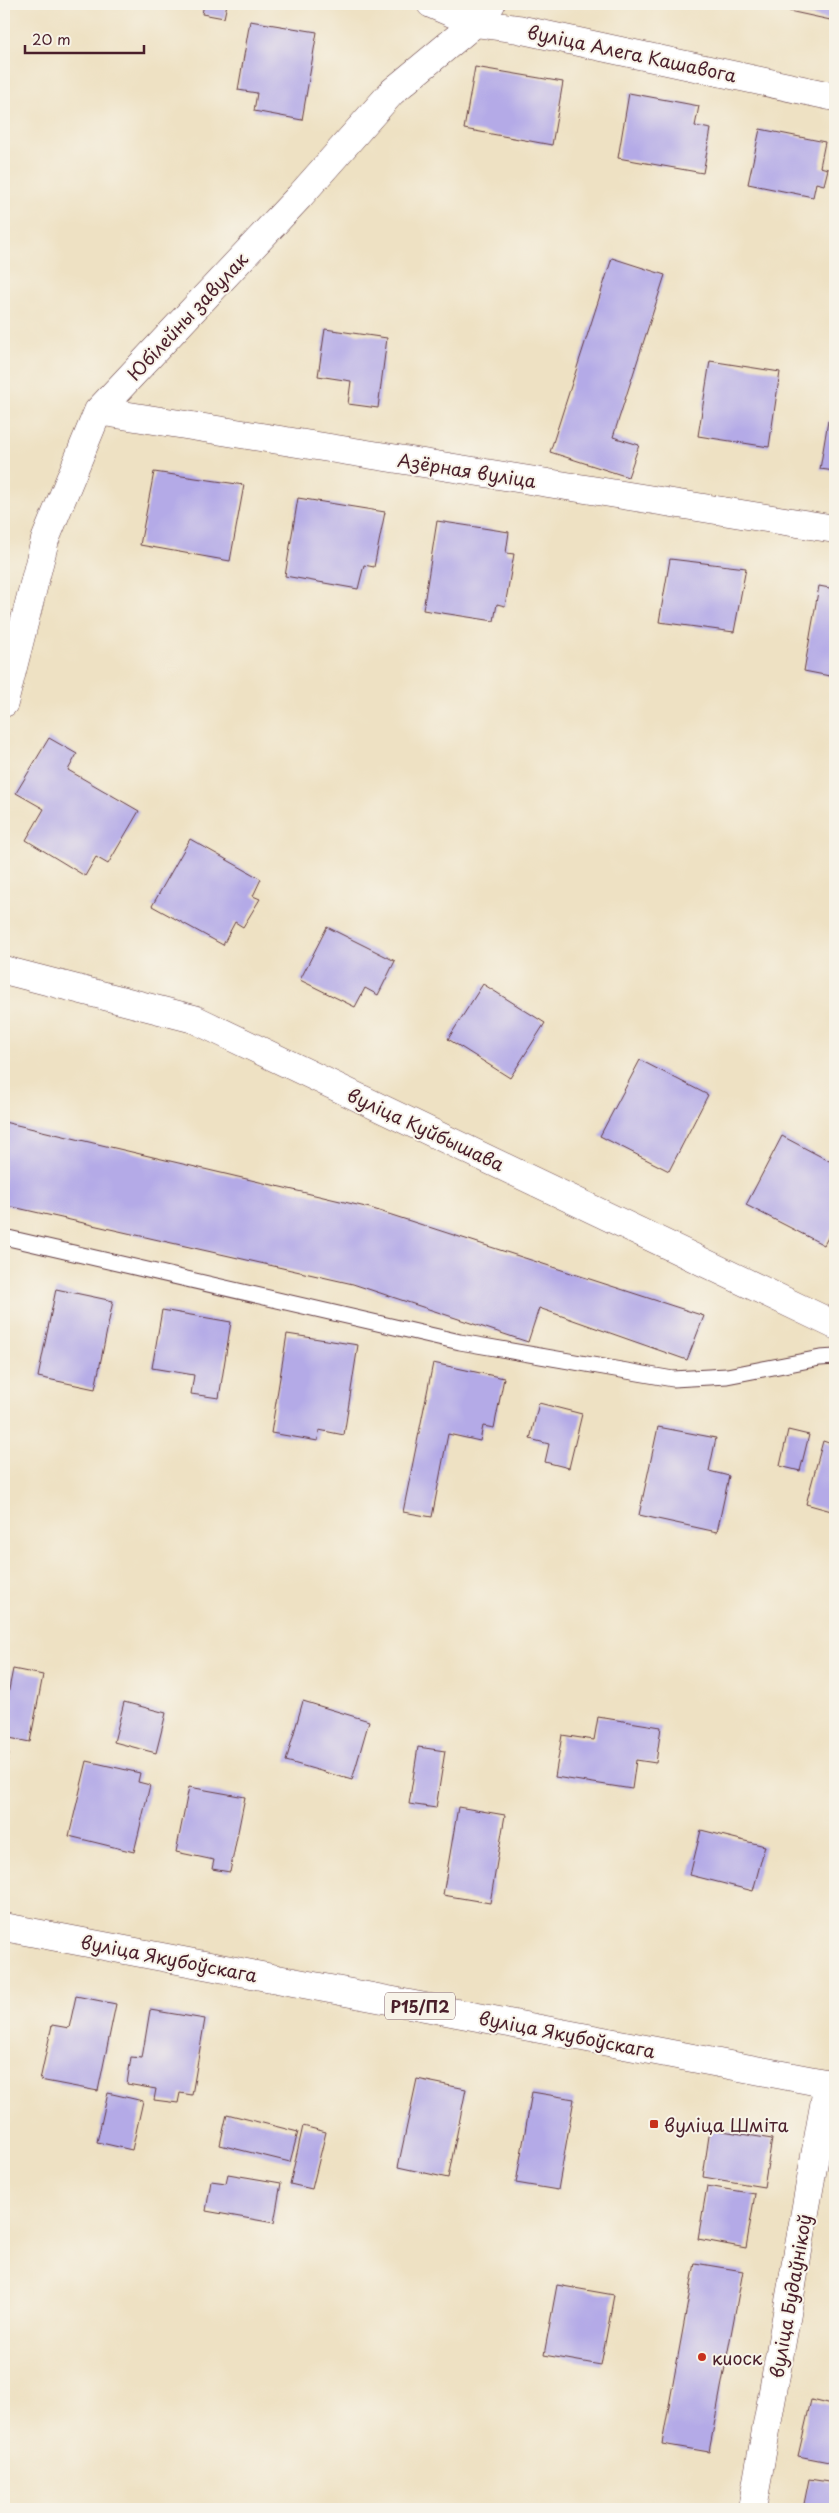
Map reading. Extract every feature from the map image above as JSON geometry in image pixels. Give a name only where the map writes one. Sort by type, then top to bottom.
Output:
[{"type":"street","name":"вуліца Алега Кашавога","points":[[431,4],[483,14],[518,29],[835,97]]},
{"type":"street","name":"Юбілейны завулак","points":[[4,703],[45,540],[98,411],[299,197],[392,92],[483,14]]},
{"type":"street","name":"Азёрная вуліца","points":[[98,411],[835,529]]},
{"type":"street","name":"вуліца Куйбышава","points":[[4,970],[194,1019],[835,1325]]},
{"type":"street","name":"вуліца Якубоўскага","points":[[4,1927],[832,2084]]},
{"type":"street","name":"вуліца Будаўнікоў","points":[[752,2509],[832,2084]]},
{"type":"lane","points":[[4,1237],[460,1342],[673,1379],[727,1376],[820,1358],[835,1357]]},
{"type":"building","points":[[204,4],[227,4],[224,18],[202,14]]},
{"type":"building","points":[[791,4],[835,4],[835,21],[789,11]]},
{"type":"building","points":[[250,21],[317,32],[302,120],[254,111],[257,93],[238,90]]},
{"type":"building","points":[[475,67],[563,82],[552,145],[464,129]]},
{"type":"building","points":[[629,93],[699,106],[695,126],[711,129],[703,173],[618,158]]},
{"type":"building","points":[[760,129],[825,142],[820,167],[828,169],[824,185],[816,183],[813,197],[748,184]]},
{"type":"building","points":[[612,258],[665,275],[613,437],[639,445],[628,477],[550,452]]},
{"type":"building","points":[[325,329],[387,338],[378,408],[348,404],[351,381],[318,376]]},
{"type":"building","points":[[710,361],[780,372],[769,447],[698,436]]},
{"type":"building","points":[[828,421],[835,422],[835,471],[820,469]]},
{"type":"building","points":[[154,472],[244,485],[230,561],[140,545]]},
{"type":"building","points":[[298,498],[385,512],[374,567],[364,565],[358,589],[285,576]]},
{"type":"building","points":[[437,521],[509,532],[506,553],[514,554],[505,606],[497,604],[494,621],[423,610]]},
{"type":"building","points":[[670,559],[746,568],[734,632],[659,622]]},
{"type":"building","points":[[819,586],[835,589],[835,677],[804,671]]},
{"type":"building","points":[[49,738],[77,754],[68,770],[139,811],[108,864],[96,857],[85,876],[26,840],[44,809],[16,793]]},
{"type":"building","points":[[190,839],[261,879],[253,896],[260,899],[243,927],[235,922],[223,945],[152,906]]},
{"type":"building","points":[[327,927],[395,961],[378,995],[365,988],[355,1007],[300,980]]},
{"type":"building","points":[[483,984],[545,1023],[510,1078],[448,1039]]},
{"type":"building","points":[[640,1060],[708,1095],[669,1171],[600,1136]]},
{"type":"building","points":[[4,1122],[370,1208],[704,1316],[687,1360],[539,1308],[528,1342],[353,1284],[4,1205]]},
{"type":"building","points":[[782,1136],[835,1164],[835,1224],[824,1245],[746,1205]]},
{"type":"building","points":[[56,1289],[113,1301],[95,1389],[38,1377]]},
{"type":"building","points":[[162,1310],[231,1322],[219,1398],[191,1394],[194,1375],[152,1368]]},
{"type":"building","points":[[287,1334],[358,1345],[344,1435],[319,1430],[318,1441],[271,1433]]},
{"type":"building","points":[[433,1363],[504,1378],[494,1428],[483,1426],[480,1441],[448,1434],[432,1517],[403,1512]]},
{"type":"building","points":[[539,1403],[582,1414],[569,1468],[545,1462],[549,1444],[530,1439]]},
{"type":"building","points":[[658,1427],[716,1438],[709,1471],[729,1476],[717,1532],[639,1515]]},
{"type":"building","points":[[788,1430],[809,1435],[800,1471],[780,1466]]},
{"type":"building","points":[[823,1441],[835,1445],[835,1512],[806,1504]]},
{"type":"building","points":[[13,1669],[43,1675],[30,1742],[4,1737],[4,1715]]},
{"type":"building","points":[[303,1701],[369,1721],[352,1780],[286,1761]]},
{"type":"building","points":[[124,1702],[166,1713],[156,1753],[114,1742]]},
{"type":"building","points":[[598,1717],[661,1727],[656,1763],[636,1760],[632,1789],[555,1777],[562,1735],[594,1740]]},
{"type":"building","points":[[418,1747],[445,1751],[436,1808],[409,1804]]},
{"type":"building","points":[[4,1752],[9,1753],[5,1776],[4,1776]]},
{"type":"building","points":[[87,1761],[140,1773],[138,1782],[150,1785],[134,1852],[69,1836]]},
{"type":"building","points":[[189,1787],[245,1797],[230,1872],[212,1869],[214,1860],[176,1852]]},
{"type":"building","points":[[458,1807],[505,1815],[490,1903],[443,1895]]},
{"type":"building","points":[[701,1830],[765,1846],[753,1891],[690,1875]]},
{"type":"building","points":[[76,1996],[116,2004],[98,2091],[40,2080],[52,2025],[69,2028]]},
{"type":"building","points":[[150,2010],[205,2019],[192,2095],[180,2093],[178,2103],[154,2100],[156,2089],[127,2084],[131,2057],[142,2058]]},
{"type":"building","points":[[417,2079],[466,2089],[448,2178],[398,2167]]},
{"type":"building","points":[[532,2092],[574,2099],[558,2190],[516,2183]]},
{"type":"building","points":[[108,2093],[143,2101],[132,2150],[97,2142]]},
{"type":"building","points":[[227,2114],[298,2132],[290,2162],[220,2145]]},
{"type":"building","points":[[303,2126],[326,2132],[312,2189],[290,2184]]},
{"type":"building","points":[[710,2129],[772,2139],[764,2187],[703,2177]]},
{"type":"building","points":[[228,2174],[281,2183],[274,2223],[206,2211],[211,2181],[226,2183]]},
{"type":"building","points":[[707,2186],[755,2194],[746,2248],[698,2239]]},
{"type":"building","name":"киоск","points":[[695,2263],[743,2271],[709,2452],[662,2444]]},
{"type":"building","points":[[557,2285],[614,2295],[601,2365],[544,2355]]},
{"type":"building","points":[[811,2400],[835,2406],[834,2463],[798,2456]]},
{"type":"building","points":[[809,2479],[835,2483],[835,2509],[803,2509]]},
{"type":"place","name":"вуліца Шміта","points":[[654,2124]]},
{"type":"place","name":"киоск","points":[[702,2357]]}]
